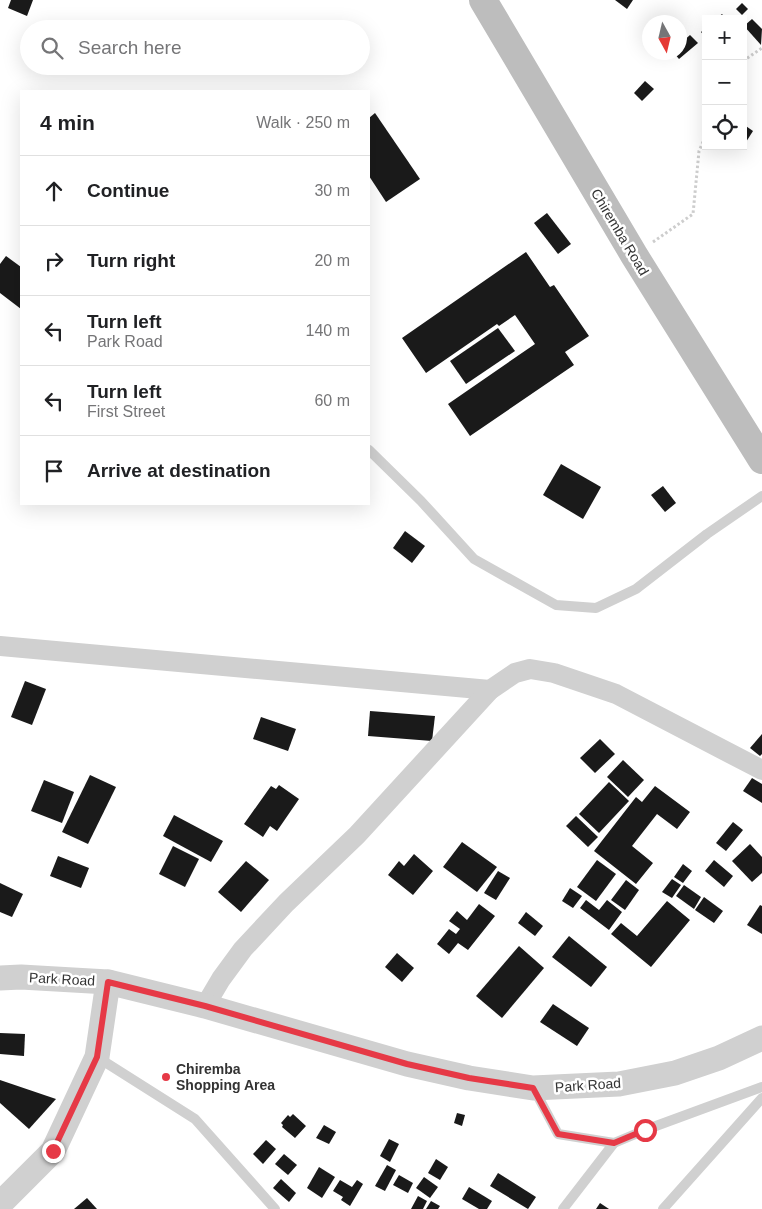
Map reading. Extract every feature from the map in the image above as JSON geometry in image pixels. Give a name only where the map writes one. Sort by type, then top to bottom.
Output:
[{"type":"main road","name":"Chiremba Road","points":[[483,0],[634,255],[762,460]]},
{"type":"street","points":[[0,646],[490,690]]},
{"type":"street","points":[[205,1006],[221,979],[244,949],[286,904],[357,835],[490,690],[515,674],[530,669],[554,673],[616,694],[762,770]]},
{"type":"street","name":"Park Road","points":[[0,978],[21,977],[108,982],[205,1006],[407,1064],[469,1078],[533,1088],[619,1084],[675,1074],[719,1058],[762,1038]]},
{"type":"street","points":[[0,1204],[53,1151],[97,1057],[108,982]]},
{"type":"lane","points":[[370,451],[421,501],[474,559],[556,605],[596,608],[636,589],[707,534],[762,496]]},
{"type":"lane","points":[[97,1057],[195,1119],[275,1209]]},
{"type":"lane","points":[[563,1209],[614,1143],[762,1087]]},
{"type":"lane","points":[[533,1088],[558,1134],[614,1143]]},
{"type":"lane","points":[[663,1209],[762,1098]]},
{"type":"path","points":[[744,60],[762,48]]},
{"type":"path","points":[[634,255],[693,214],[699,151],[702,144]]},
{"type":"building","points":[[11,0],[33,0],[27,16],[8,8]]},
{"type":"building","points":[[615,0],[633,0],[627,9]]},
{"type":"building","points":[[742,3],[748,9],[742,15],[736,9]]},
{"type":"building","points":[[752,19],[762,29],[761,45],[747,29],[747,23]]},
{"type":"building","points":[[690,35],[698,43],[687,52],[687,38]]},
{"type":"building","points":[[645,81],[654,89],[642,101],[634,93]]},
{"type":"building","points":[[375,113],[420,179],[386,202],[370,178],[370,117]]},
{"type":"building","points":[[747,127],[753,131],[747,140]]},
{"type":"building","points":[[547,213],[571,244],[558,254],[534,223]]},
{"type":"building","points":[[526,252],[550,287],[554,285],[589,336],[565,352],[574,365],[470,436],[448,404],[535,344],[515,315],[499,326],[497,324],[426,373],[402,338]]},
{"type":"building","points":[[6,256],[20,266],[20,308],[0,293],[0,264]]},
{"type":"building","points":[[498,328],[515,351],[466,384],[450,361]]},
{"type":"building","points":[[561,464],[601,487],[583,519],[543,495]]},
{"type":"building","points":[[663,486],[676,503],[665,512],[651,495]]},
{"type":"building","points":[[405,531],[425,546],[412,563],[393,548]]},
{"type":"building","points":[[25,681],[46,689],[32,725],[11,717]]},
{"type":"building","points":[[370,711],[435,716],[432,741],[368,736]]},
{"type":"building","points":[[261,717],[296,729],[288,751],[253,739]]},
{"type":"building","points":[[762,734],[762,754],[760,756],[750,748]]},
{"type":"building","points":[[600,739],[615,754],[595,773],[580,758]]},
{"type":"building","points":[[623,760],[644,780],[628,797],[607,777]]},
{"type":"building","points":[[90,775],[116,787],[88,844],[62,832]]},
{"type":"building","points":[[752,778],[762,784],[762,803],[743,791]]},
{"type":"building","points":[[44,780],[74,792],[62,823],[31,811]]},
{"type":"building","points":[[609,782],[629,801],[599,833],[579,814]]},
{"type":"building","points":[[279,785],[299,799],[277,831],[270,826],[263,837],[244,824],[271,786],[276,789]]},
{"type":"building","points":[[655,786],[690,812],[677,829],[657,814],[632,846],[653,863],[636,884],[594,851],[636,797],[642,802]]},
{"type":"building","points":[[174,815],[223,841],[211,862],[163,836]]},
{"type":"building","points":[[576,816],[598,837],[588,847],[566,826]]},
{"type":"building","points":[[733,822],[743,830],[726,851],[716,843]]},
{"type":"building","points":[[462,842],[497,867],[477,892],[443,867]]},
{"type":"building","points":[[750,844],[762,857],[762,873],[752,882],[732,861]]},
{"type":"building","points":[[173,846],[199,859],[185,887],[159,874]]},
{"type":"building","points":[[414,854],[433,871],[413,895],[388,875],[399,861],[404,866]]},
{"type":"building","points":[[58,856],[89,868],[81,888],[50,876]]},
{"type":"building","points":[[597,860],[616,874],[596,901],[577,887]]},
{"type":"building","points":[[714,860],[733,876],[724,887],[705,871]]},
{"type":"building","points":[[246,861],[269,880],[241,912],[218,892]]},
{"type":"building","points":[[683,864],[692,871],[683,883],[674,877]]},
{"type":"building","points":[[498,871],[510,878],[496,900],[484,893]]},
{"type":"building","points":[[672,879],[681,885],[672,898],[662,892]]},
{"type":"building","points":[[626,880],[639,890],[625,910],[611,900]]},
{"type":"building","points":[[0,883],[23,894],[12,917],[0,912]]},
{"type":"building","points":[[684,885],[701,897],[694,909],[676,896]]},
{"type":"building","points":[[570,888],[582,896],[573,908],[562,901]]},
{"type":"building","points":[[704,897],[723,911],[714,923],[695,910]]},
{"type":"building","points":[[586,900],[599,910],[607,900],[622,912],[609,930],[580,908]]},
{"type":"building","points":[[667,901],[690,920],[651,967],[611,934],[621,923],[637,936]]},
{"type":"building","points":[[479,904],[495,916],[468,950],[458,943],[449,954],[437,944],[449,929],[456,934],[460,929],[449,921],[457,911],[467,920]]},
{"type":"building","points":[[760,905],[762,906],[762,934],[747,925]]},
{"type":"building","points":[[526,912],[543,926],[535,936],[518,923]]},
{"type":"building","points":[[569,936],[607,967],[591,987],[552,957]]},
{"type":"building","points":[[519,946],[544,968],[502,1018],[476,996]]},
{"type":"building","points":[[397,953],[414,968],[402,982],[385,967]]},
{"type":"building","points":[[553,1004],[589,1028],[577,1046],[540,1022]]},
{"type":"building","points":[[0,1033],[25,1034],[24,1056],[0,1054]]},
{"type":"building","points":[[0,1080],[56,1099],[29,1129],[0,1103]]},
{"type":"building","points":[[457,1113],[465,1115],[462,1126],[454,1123]]},
{"type":"building","points":[[293,1114],[306,1126],[295,1138],[282,1127],[281,1123],[288,1115],[290,1117]]},
{"type":"building","points":[[324,1125],[336,1132],[329,1144],[316,1138]]},
{"type":"building","points":[[389,1139],[399,1144],[390,1162],[380,1156]]},
{"type":"building","points":[[266,1140],[276,1149],[263,1164],[253,1154]]},
{"type":"building","points":[[284,1154],[297,1165],[288,1175],[275,1164]]},
{"type":"building","points":[[436,1159],[448,1167],[440,1180],[428,1173]]},
{"type":"building","points":[[387,1165],[396,1170],[385,1191],[375,1186]]},
{"type":"building","points":[[319,1167],[335,1177],[322,1198],[307,1188]]},
{"type":"building","points":[[498,1173],[536,1197],[528,1209],[490,1186]]},
{"type":"building","points":[[399,1175],[413,1183],[408,1193],[393,1185]]},
{"type":"building","points":[[424,1177],[438,1187],[430,1198],[416,1188]]},
{"type":"building","points":[[281,1179],[296,1193],[289,1202],[273,1188]]},
{"type":"building","points":[[340,1180],[352,1187],[357,1180],[363,1184],[350,1206],[341,1200],[343,1197],[333,1191]]},
{"type":"building","points":[[469,1187],[492,1201],[487,1209],[479,1209],[462,1199]]},
{"type":"building","points":[[418,1196],[427,1201],[423,1209],[411,1209]]},
{"type":"building","points":[[87,1198],[97,1209],[74,1209]]},
{"type":"building","points":[[431,1201],[440,1206],[438,1209],[426,1209]]},
{"type":"building","points":[[600,1203],[609,1209],[596,1209]]},
{"type":"place","name":"Chiremba Shopping Area","points":[[166,1077]]},
{"type":"route","points":[[53,1151],[97,1057],[108,982],[205,1006],[407,1064],[469,1078],[533,1088],[558,1134],[614,1143],[645,1130]]}]
